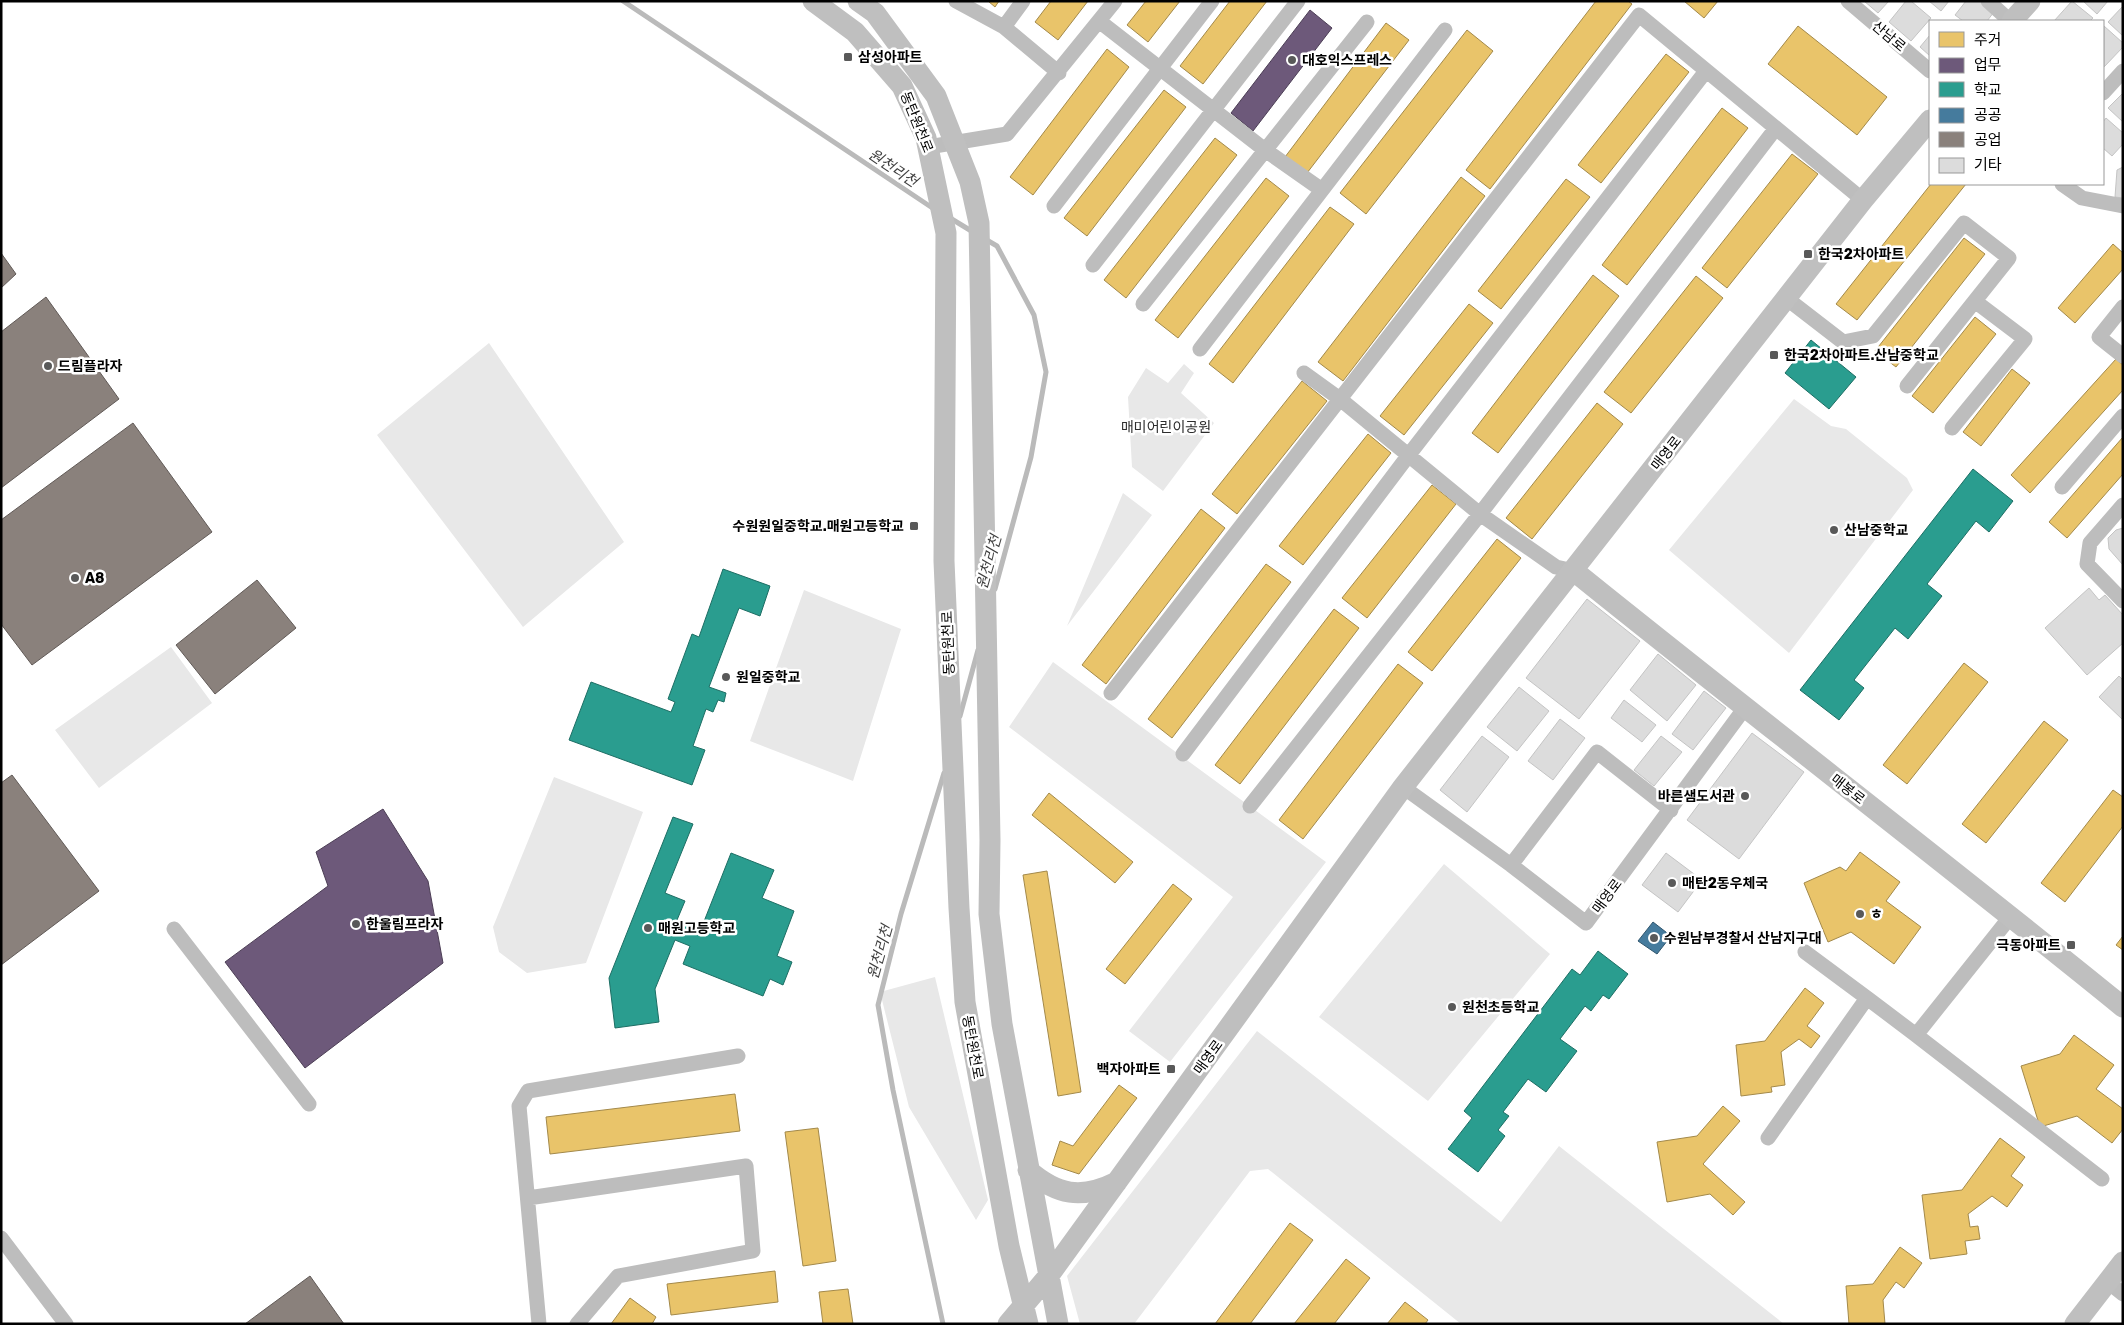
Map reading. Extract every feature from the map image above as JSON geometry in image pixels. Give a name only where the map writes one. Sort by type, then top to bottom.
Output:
[{"type":"main road","name":"동탄원천로","points":[[813,1],[855,32],[902,86],[930,153],[946,233],[944,561],[959,908],[965,1002],[1009,1246],[1026,1314]]},
{"type":"main road","name":"동탄원천로","points":[[858,1],[875,13],[936,96],[970,182],[979,223],[990,840],[989,914],[993,962],[1002,1024],[1058,1324]]},
{"type":"main road","points":[[2012,20],[2030,1]]},
{"type":"main road","name":"매영로","points":[[1008,1324],[1026,1314],[1050,1274],[1404,787],[1863,200],[1929,121]]},
{"type":"main road","name":"매봉로","points":[[1574,571],[1744,709],[2011,916],[2123,1007]]},
{"type":"main road","points":[[1028,1170],[1052,1187],[1075,1194],[1101,1190],[1117,1182]]},
{"type":"main road","points":[[2075,1324],[2115,1288],[2123,1262]]},
{"type":"street","points":[[956,1],[1004,27],[1058,73]]},
{"type":"street","points":[[1004,27],[1023,1]]},
{"type":"street","points":[[930,153],[956,144],[1007,134],[1115,1]]},
{"type":"street","points":[[1054,206],[1212,1]]},
{"type":"street","points":[[1092,265],[1298,1]]},
{"type":"street","name":"산남로","points":[[1848,1],[1929,70]]},
{"type":"street","points":[[1988,1],[2010,20]]},
{"type":"street","points":[[1111,693],[1638,15],[1863,200]]},
{"type":"street","points":[[1099,21],[1265,150],[1322,190]]},
{"type":"street","points":[[1143,304],[1366,22]]},
{"type":"street","points":[[1200,349],[1444,30]]},
{"type":"street","points":[[2104,93],[2123,70]]},
{"type":"street","points":[[1183,754],[1408,456],[1706,71]]},
{"type":"street","points":[[1250,806],[1480,514],[1776,128]]},
{"type":"street","points":[[2063,185],[2082,198],[2123,206]]},
{"type":"street","points":[[1786,298],[1844,342],[1873,336],[1964,223],[2009,258],[1976,302],[1907,386]]},
{"type":"street","points":[[1952,428],[2025,339],[1976,302]]},
{"type":"street","points":[[2123,307],[2099,337],[2123,356]]},
{"type":"street","points":[[1304,373],[1340,399],[1480,514],[1556,567],[1574,571]]},
{"type":"street","points":[[2062,488],[2123,416]]},
{"type":"street","points":[[2123,505],[2090,544],[2087,564],[2123,601]]},
{"type":"street","name":"매영로","points":[[1404,787],[1511,865],[1586,923],[1744,709]]},
{"type":"street","points":[[1511,865],[1597,752],[1671,810]]},
{"type":"street","points":[[1916,1035],[2011,916]]},
{"type":"street","points":[[174,929],[309,1104]]},
{"type":"street","points":[[1805,952],[2102,1179]]},
{"type":"street","points":[[1768,1138],[1867,998]]},
{"type":"street","points":[[539,1324],[520,1106],[528,1090],[738,1056]]},
{"type":"street","points":[[528,1198],[746,1166],[754,1252],[618,1276],[577,1324]]},
{"type":"street","points":[[1,1238],[66,1324]]},
{"type":"green space","points":[[489,343],[624,542],[523,627],[377,435]]},
{"type":"green space","name":"매미어린이공원","points":[[1184,364],[1194,373],[1181,393],[1214,423],[1163,491],[1132,467],[1128,397],[1146,368],[1168,383]]},
{"type":"green space","points":[[1794,399],[1831,426],[1846,429],[1907,478],[1913,490],[1789,653],[1669,550]]},
{"type":"green space","points":[[1123,493],[1152,515],[1067,626]]},
{"type":"green space","points":[[804,590],[901,629],[853,781],[750,741]]},
{"type":"green space","points":[[171,647],[212,703],[99,788],[55,730]]},
{"type":"green space","points":[[1053,662],[1326,862],[1170,1062],[1129,1031],[1233,897],[1009,727]]},
{"type":"green space","points":[[554,777],[643,812],[586,963],[527,973],[499,952],[493,927]]},
{"type":"green space","points":[[1444,864],[1550,954],[1428,1101],[1319,1017]]},
{"type":"green space","points":[[935,977],[988,1200],[976,1220],[909,1107],[880,992]]},
{"type":"green space","points":[[1257,1031],[1501,1222],[1559,1146],[1784,1324],[1461,1324],[1268,1169],[1250,1171],[1134,1324],[1080,1324],[1067,1276]]},
{"type":"building: 주거","points":[[988,1],[999,1],[995,7]]},
{"type":"building: 주거","points":[[1051,1],[1088,1],[1058,40],[1035,22]]},
{"type":"building: 주거","points":[[1146,1],[1180,1],[1148,42],[1127,25]]},
{"type":"building: 주거","points":[[1230,1],[1267,1],[1203,84],[1180,66]]},
{"type":"building: 주거","points":[[1596,1],[1628,1],[1632,4],[1490,189],[1466,170]]},
{"type":"building: 주거","points":[[1684,1],[1718,1],[1704,18]]},
{"type":"building: 주거","points":[[1386,23],[1409,40],[1307,173],[1285,157]]},
{"type":"building: 주거","points":[[1798,26],[1887,97],[1857,135],[1768,64]]},
{"type":"building: 주거","points":[[1467,30],[1493,51],[1366,214],[1340,193]]},
{"type":"building: 주거","points":[[1107,49],[1129,67],[1033,195],[1010,177]]},
{"type":"building: 주거","points":[[1666,54],[1689,72],[1601,183],[1578,165]]},
{"type":"building: 주거","points":[[1164,90],[1186,107],[1087,236],[1064,218]]},
{"type":"building: 주거","points":[[1722,108],[1748,128],[1627,285],[1602,265]]},
{"type":"building: 주거","points":[[1215,138],[1237,155],[1126,298],[1104,280]]},
{"type":"building: 주거","points":[[1792,154],[1818,174],[1727,288],[1702,268]]},
{"type":"building: 주거","points":[[1461,177],[1485,196],[1343,381],[1318,362]]},
{"type":"building: 주거","points":[[1266,178],[1289,196],[1178,338],[1155,320]]},
{"type":"building: 주거","points":[[1566,179],[1590,197],[1501,309],[1478,291]]},
{"type":"building: 주거","points":[[1930,185],[1965,185],[1857,320],[1836,304]]},
{"type":"building: 주거","points":[[1330,207],[1354,224],[1233,383],[1209,364]]},
{"type":"building: 주거","points":[[1964,238],[1985,254],[1896,367],[1875,351]]},
{"type":"building: 주거","points":[[2113,244],[2123,253],[2123,269],[2075,323],[2058,308]]},
{"type":"building: 주거","points":[[1593,275],[1619,296],[1498,453],[1472,433]]},
{"type":"building: 주거","points":[[1696,276],[1723,298],[1631,413],[1604,392]]},
{"type":"building: 주거","points":[[1469,304],[1493,323],[1404,435],[1380,416]]},
{"type":"building: 주거","points":[[1975,317],[1996,334],[1933,413],[1912,396]]},
{"type":"building: 주거","points":[[2116,359],[2123,365],[2123,390],[2030,493],[2011,475]]},
{"type":"building: 주거","points":[[2012,369],[2030,383],[1981,446],[1963,432]]},
{"type":"building: 주거","points":[[1302,381],[1327,401],[1237,514],[1212,494]]},
{"type":"building: 주거","points":[[1597,403],[1623,424],[1532,539],[1506,518]]},
{"type":"building: 주거","points":[[1368,434],[1391,453],[1303,565],[1279,546]]},
{"type":"building: 주거","points":[[2123,437],[2123,474],[2067,538],[2049,522]]},
{"type":"building: 주거","points":[[1432,485],[1456,504],[1367,618],[1342,598]]},
{"type":"building: 주거","points":[[1201,509],[1225,528],[1106,684],[1082,665]]},
{"type":"building: 주거","points":[[1497,539],[1521,558],[1432,671],[1408,652]]},
{"type":"building: 주거","points":[[1266,564],[1291,582],[1172,738],[1148,719]]},
{"type":"building: 주거","points":[[1334,609],[1359,628],[1240,784],[1215,765]]},
{"type":"building: 주거","points":[[1964,663],[1988,682],[1907,784],[1883,765]]},
{"type":"building: 주거","points":[[1398,664],[1423,683],[1303,839],[1279,820]]},
{"type":"building: 주거","points":[[2044,721],[2068,740],[1986,843],[1962,824]]},
{"type":"building: 주거","points":[[2113,790],[2123,797],[2123,826],[2065,902],[2041,883]]},
{"type":"building: 주거","points":[[1049,793],[1133,862],[1115,883],[1032,815]]},
{"type":"building: 주거","name":"ㅎ","points":[[1860,852],[1900,882],[1886,901],[1921,927],[1894,964],[1851,932],[1828,942],[1804,883],[1840,867],[1846,871]]},
{"type":"building: 주거","points":[[1047,871],[1081,1092],[1058,1096],[1023,875]]},
{"type":"building: 주거","points":[[1173,884],[1192,899],[1125,984],[1106,969]]},
{"type":"building: 주거","points":[[2123,936],[2123,950],[2116,945]]},
{"type":"building: 주거","points":[[1805,988],[1824,1003],[1807,1026],[1820,1036],[1811,1048],[1799,1039],[1781,1052],[1785,1085],[1771,1087],[1772,1092],[1741,1096],[1736,1045],[1765,1041]]},
{"type":"building: 주거","points":[[2074,1035],[2114,1065],[2096,1089],[2123,1109],[2123,1129],[2112,1143],[2077,1116],[2040,1127],[2021,1066],[2060,1054]]},
{"type":"building: 주거","points":[[1119,1085],[1137,1098],[1079,1174],[1052,1165],[1060,1141],[1073,1146]]},
{"type":"building: 주거","points":[[735,1094],[740,1131],[550,1154],[546,1117]]},
{"type":"building: 주거","points":[[1723,1106],[1740,1121],[1703,1164],[1745,1202],[1733,1215],[1710,1194],[1667,1202],[1657,1142],[1697,1136]]},
{"type":"building: 주거","points":[[818,1128],[836,1261],[803,1266],[785,1132]]},
{"type":"building: 주거","points":[[2000,1138],[2025,1157],[2011,1176],[2023,1185],[2007,1207],[1992,1196],[1968,1214],[1970,1227],[1978,1226],[1980,1239],[1965,1241],[1967,1254],[1930,1259],[1922,1195],[1962,1190]]},
{"type":"building: 주거","points":[[1290,1223],[1313,1240],[1250,1324],[1215,1324]]},
{"type":"building: 주거","points":[[1900,1247],[1922,1263],[1904,1288],[1896,1282],[1883,1300],[1885,1324],[1849,1324],[1846,1286],[1873,1284]]},
{"type":"building: 주거","points":[[1346,1259],[1370,1278],[1334,1324],[1294,1324]]},
{"type":"building: 주거","points":[[775,1271],[778,1302],[671,1315],[667,1284]]},
{"type":"building: 주거","points":[[848,1289],[853,1324],[823,1324],[819,1292]]},
{"type":"building: 주거","points":[[630,1298],[656,1317],[652,1324],[611,1324]]},
{"type":"building: 주거","points":[[1405,1302],[1428,1320],[1425,1324],[1387,1324]]},
{"type":"building: 업무","points":[[1310,10],[1332,28],[1253,131],[1231,113]]},
{"type":"building: 업무","name":"한울림프라자","points":[[383,809],[428,881],[443,963],[305,1068],[225,962],[328,886],[316,852]]},
{"type":"building: 학교","points":[[1811,340],[1856,377],[1829,409],[1785,373]]},
{"type":"building: 학교","points":[[1973,469],[2013,501],[1989,532],[1976,521],[1927,584],[1942,596],[1908,639],[1895,628],[1854,680],[1864,688],[1839,720],[1800,690]]},
{"type":"building: 학교","points":[[723,569],[770,586],[760,616],[739,608],[709,687],[726,693],[724,702],[718,700],[713,712],[706,709],[693,746],[705,750],[692,785],[569,740],[591,682],[671,712],[675,702],[668,699],[692,634],[699,637]]},
{"type":"building: 학교","points":[[673,817],[693,824],[665,893],[685,901],[677,920],[701,929],[731,853],[774,870],[762,898],[794,911],[777,956],[792,962],[783,985],[770,979],[763,996],[683,964],[690,946],[675,940],[655,989],[659,1022],[615,1028],[609,978]]},
{"type":"building: 학교","points":[[1598,951],[1628,974],[1609,999],[1603,995],[1591,1011],[1585,1006],[1560,1039],[1577,1051],[1546,1092],[1528,1079],[1503,1112],[1509,1116],[1498,1130],[1505,1136],[1478,1172],[1448,1149],[1472,1118],[1464,1111],[1572,969],[1580,975]]},
{"type":"building: 공공","name":"수원남부경찰서 산남지구대","points":[[1653,922],[1671,936],[1657,954],[1638,941]]},
{"type":"building: 공업","points":[[1,253],[16,274],[1,288]]},
{"type":"building: 공업","name":"드림플라자","points":[[46,297],[119,399],[1,488],[1,332]]},
{"type":"building: 공업","name":"A8","points":[[133,423],[212,532],[32,665],[1,624],[1,520]]},
{"type":"building: 공업","points":[[257,580],[296,628],[215,694],[176,645]]},
{"type":"building: 공업","points":[[12,775],[99,891],[1,965],[1,783]]},
{"type":"building: 공업","points":[[310,1276],[344,1324],[245,1324]]},
{"type":"building: 기타","points":[[1864,1],[1889,1],[1878,13]]},
{"type":"building: 기타","points":[[1906,1],[1911,1],[1931,18],[1911,41],[1889,22]]},
{"type":"building: 기타","points":[[1929,1],[1949,1],[1941,11]]},
{"type":"building: 기타","points":[[1966,1],[1981,1],[1994,12],[1988,20],[1962,20],[1955,15]]},
{"type":"building: 기타","points":[[2072,1],[2093,18],[2091,20],[2055,20]]},
{"type":"building: 기타","points":[[2083,1],[2108,1],[2097,14]]},
{"type":"building: 기타","points":[[2123,6],[2123,36],[2108,22]]},
{"type":"building: 기타","points":[[2104,26],[2123,43],[2123,47],[2104,67]]},
{"type":"building: 기타","points":[[1929,36],[1929,55],[1920,47]]},
{"type":"building: 기타","points":[[2123,93],[2123,122],[2108,108]]},
{"type":"building: 기타","points":[[2106,118],[2123,133],[2123,144],[2112,156],[2104,149],[2104,121]]},
{"type":"building: 기타","points":[[2123,167],[2123,198],[2115,197],[2117,170]]},
{"type":"building: 기타","points":[[2123,528],[2123,565],[2109,549],[2108,538],[2116,530]]},
{"type":"building: 기타","points":[[2089,588],[2099,600],[2105,595],[2123,615],[2123,643],[2087,675],[2045,628]]},
{"type":"building: 기타","points":[[1587,599],[1640,641],[1579,719],[1526,678]]},
{"type":"building: 기타","points":[[1658,654],[1696,685],[1667,721],[1630,690]]},
{"type":"building: 기타","points":[[2119,676],[2123,680],[2123,720],[2099,697]]},
{"type":"building: 기타","points":[[1519,687],[1549,711],[1517,751],[1487,727]]},
{"type":"building: 기타","points":[[1704,691],[1726,708],[1693,750],[1672,734]]},
{"type":"building: 기타","points":[[1624,700],[1656,725],[1642,742],[1611,718]]},
{"type":"building: 기타","points":[[1560,719],[1585,738],[1553,780],[1528,761]]},
{"type":"building: 기타","name":"바른샘도서관","points":[[1752,733],[1804,772],[1739,859],[1687,820]]},
{"type":"building: 기타","points":[[1482,736],[1509,757],[1467,812],[1440,790]]},
{"type":"building: 기타","points":[[1661,736],[1682,752],[1654,786],[1634,770]]},
{"type":"building: 기타","name":"매탄2동우체국","points":[[1666,853],[1702,880],[1678,912],[1642,885]]},
{"type":"waterway","name":"원천리천","points":[[623,1],[934,209]]},
{"type":"waterway","name":"원천리천","points":[[950,218],[973,232]]},
{"type":"waterway","name":"원천리천","points":[[985,239],[997,246],[1034,315],[1046,372],[1031,457],[995,589]]},
{"type":"waterway","name":"원천리천","points":[[960,716],[978,650]]},
{"type":"waterway","name":"원천리천","points":[[943,1324],[893,1090],[878,1005],[901,914],[944,773]]},
{"type":"place","name":"삼성아파트","points":[[848,57]]},
{"type":"place","name":"대호익스프레스","points":[[1292,60]]},
{"type":"place","name":"한국2차아파트","points":[[1808,254]]},
{"type":"place","name":"한국2차아파트.산남중학교","points":[[1774,355]]},
{"type":"place","name":"드림플라자","points":[[48,366]]},
{"type":"place","name":"수원원일중학교.매원고등학교","points":[[914,526]]},
{"type":"place","name":"산남중학교","points":[[1834,530]]},
{"type":"place","name":"A8","points":[[75,578]]},
{"type":"place","name":"원일중학교","points":[[726,677]]},
{"type":"place","name":"바른샘도서관","points":[[1745,796]]},
{"type":"place","name":"매탄2동우체국","points":[[1672,883]]},
{"type":"place","name":"ㅎ","points":[[1860,914]]},
{"type":"place","name":"한울림프라자","points":[[356,924]]},
{"type":"place","name":"매원고등학교","points":[[648,928]]},
{"type":"place","name":"수원남부경찰서 산남지구대","points":[[1654,938]]},
{"type":"place","name":"극동아파트","points":[[2071,945]]},
{"type":"place","name":"원천초등학교","points":[[1452,1007]]},
{"type":"place","name":"백자아파트","points":[[1171,1069]]}]
